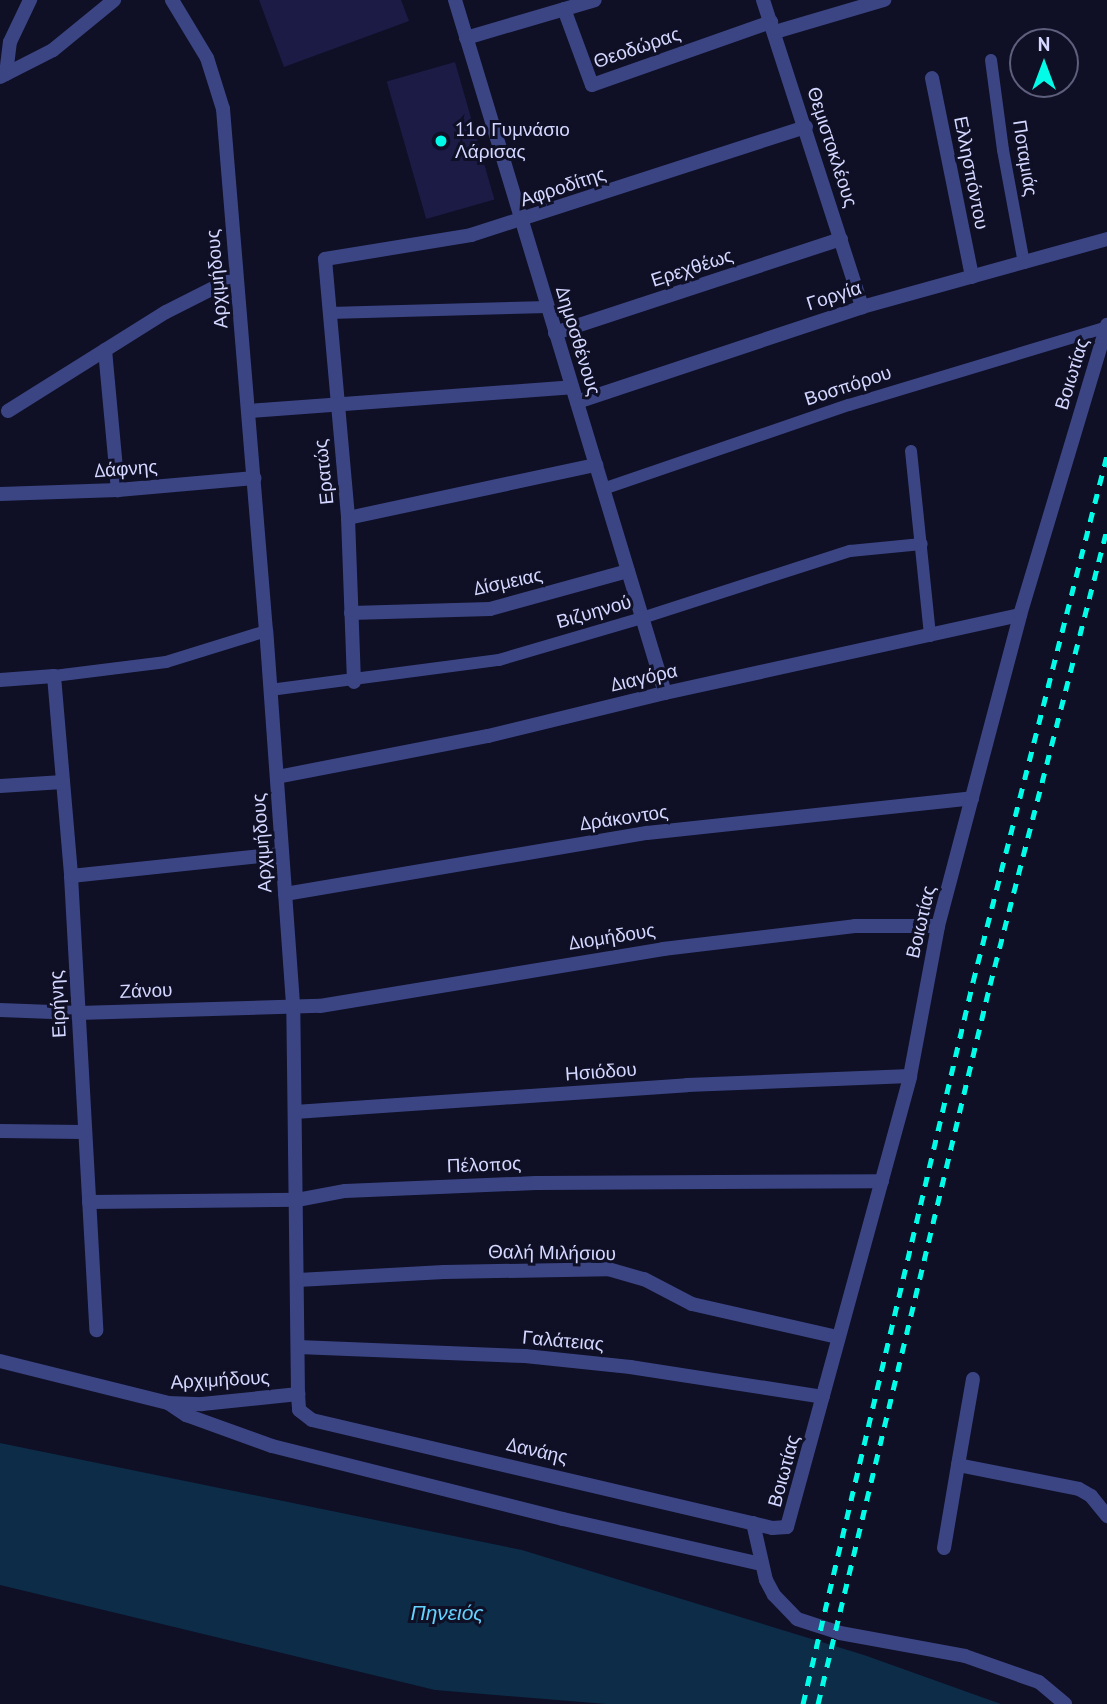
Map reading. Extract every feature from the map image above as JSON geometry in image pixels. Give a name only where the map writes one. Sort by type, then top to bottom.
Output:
[{"type":"street","points":[[3,76],[10,41],[30,0]]},
{"type":"street","points":[[3,76],[53,50],[114,0]]},
{"type":"street","name":"Αρχιμήδους","points":[[0,1361],[168,1403],[202,1404],[298,1394],[293,1004],[249,411],[220,95],[207,58],[172,0]]},
{"type":"street","name":"Δημοσθένους","points":[[455,0],[665,692]]},
{"type":"street","points":[[466,38],[595,0]]},
{"type":"street","name":"Θεμιστοκλέους","points":[[763,0],[862,307]]},
{"type":"street","points":[[773,27],[884,0]]},
{"type":"street","name":"Θεοδώρας","points":[[564,9],[592,85],[773,27]]},
{"type":"street","name":"Ελλησπόντου","points":[[932,78],[972,277]]},
{"type":"street","name":"Αφροδίτης","points":[[325,259],[434,243],[521,221],[806,127]]},
{"type":"street","name":"Ερεχθέως","points":[[555,333],[841,239]]},
{"type":"street","name":"Γοργία","points":[[249,411],[574,394],[862,307],[1107,239]]},
{"type":"street","name":"Ερατώς","points":[[325,259],[348,518],[354,682]]},
{"type":"street","points":[[8,411],[166,312],[235,277]]},
{"type":"street","name":"Βοιωτίας","points":[[784,1529],[792,1517],[837,1337],[910,1076],[938,926],[1020,615],[1107,326]]},
{"type":"street","points":[[105,350],[118,490]]},
{"type":"street","points":[[348,518],[596,465]]},
{"type":"street","name":"Δάφνης","points":[[0,494],[118,490],[254,478]]},
{"type":"street","name":"Δίσμειας","points":[[351,613],[490,610],[628,571]]},
{"type":"street","name":"Διαγόρα","points":[[277,777],[488,736],[665,692],[1020,615]]},
{"type":"street","points":[[0,680],[54,676]]},
{"type":"street","name":"Ειρήνης","points":[[54,676],[71,876],[96,1330]]},
{"type":"street","points":[[0,786],[63,782]]},
{"type":"street","name":"Δράκοντος","points":[[285,894],[647,833],[972,798]]},
{"type":"street","points":[[71,876],[282,853]]},
{"type":"street","name":"Διομήδους","points":[[293,1004],[342,1003],[531,969],[736,940],[855,926],[938,926]]},
{"type":"street","name":"Ζάνου","points":[[0,1010],[78,1013],[293,1004]]},
{"type":"street","name":"Ησιόδου","points":[[295,1112],[687,1085],[910,1076]]},
{"type":"street","points":[[0,1131],[83,1132]]},
{"type":"street","name":"Πέλοπος","points":[[89,1202],[297,1200],[345,1191],[536,1182],[882,1181]]},
{"type":"street","name":"Θαλή Μιλήσιου","points":[[298,1280],[444,1272],[608,1269],[645,1279],[692,1304],[837,1337]]},
{"type":"street","name":"Γαλάτειας","points":[[298,1347],[525,1356],[630,1367],[823,1397]]},
{"type":"street","points":[[944,1548],[973,1379]]},
{"type":"street","name":"Δανάης","points":[[298,1394],[299,1410],[312,1420],[784,1529]]},
{"type":"street","points":[[168,1403],[208,1423],[272,1446],[563,1519],[761,1564]]},
{"type":"street","points":[[958,1465],[1079,1489],[1091,1496],[1107,1516]]},
{"type":"street","points":[[753,1523],[761,1564],[774,1595],[797,1619],[840,1633],[965,1656],[1039,1682],[1065,1704]]},
{"type":"lane","name":"Ποταμιάς","points":[[991,60],[1003,150],[1024,263]]},
{"type":"lane","points":[[329,313],[548,307]]},
{"type":"lane","name":"Βοσπόρου","points":[[603,489],[849,405],[1107,326]]},
{"type":"lane","points":[[911,451],[930,636]]},
{"type":"lane","name":"Βιζυηνού","points":[[271,690],[354,682],[499,660],[642,618],[850,551],[922,544]]},
{"type":"lane","points":[[54,676],[166,662],[266,631]]},
{"type":"water","name":"Πηνειός","points":[[0,1443],[522,1550],[864,1655],[1001,1704],[606,1704],[435,1690],[0,1585]]},
{"type":"building","points":[[259,0],[401,0],[409,21],[284,67]]},
{"type":"building","name":"11ο Γυμνάσιο Λάρισας","points":[[455,62],[494,199],[426,219],[387,82]]},
{"type":"railway","points":[[803,1704],[973,982],[1107,455]]},
{"type":"railway","points":[[818,1704],[990,985],[1107,528]]},
{"type":"place","name":"11ο Γυμνάσιο Λάρισας","points":[[441,141]]}]
